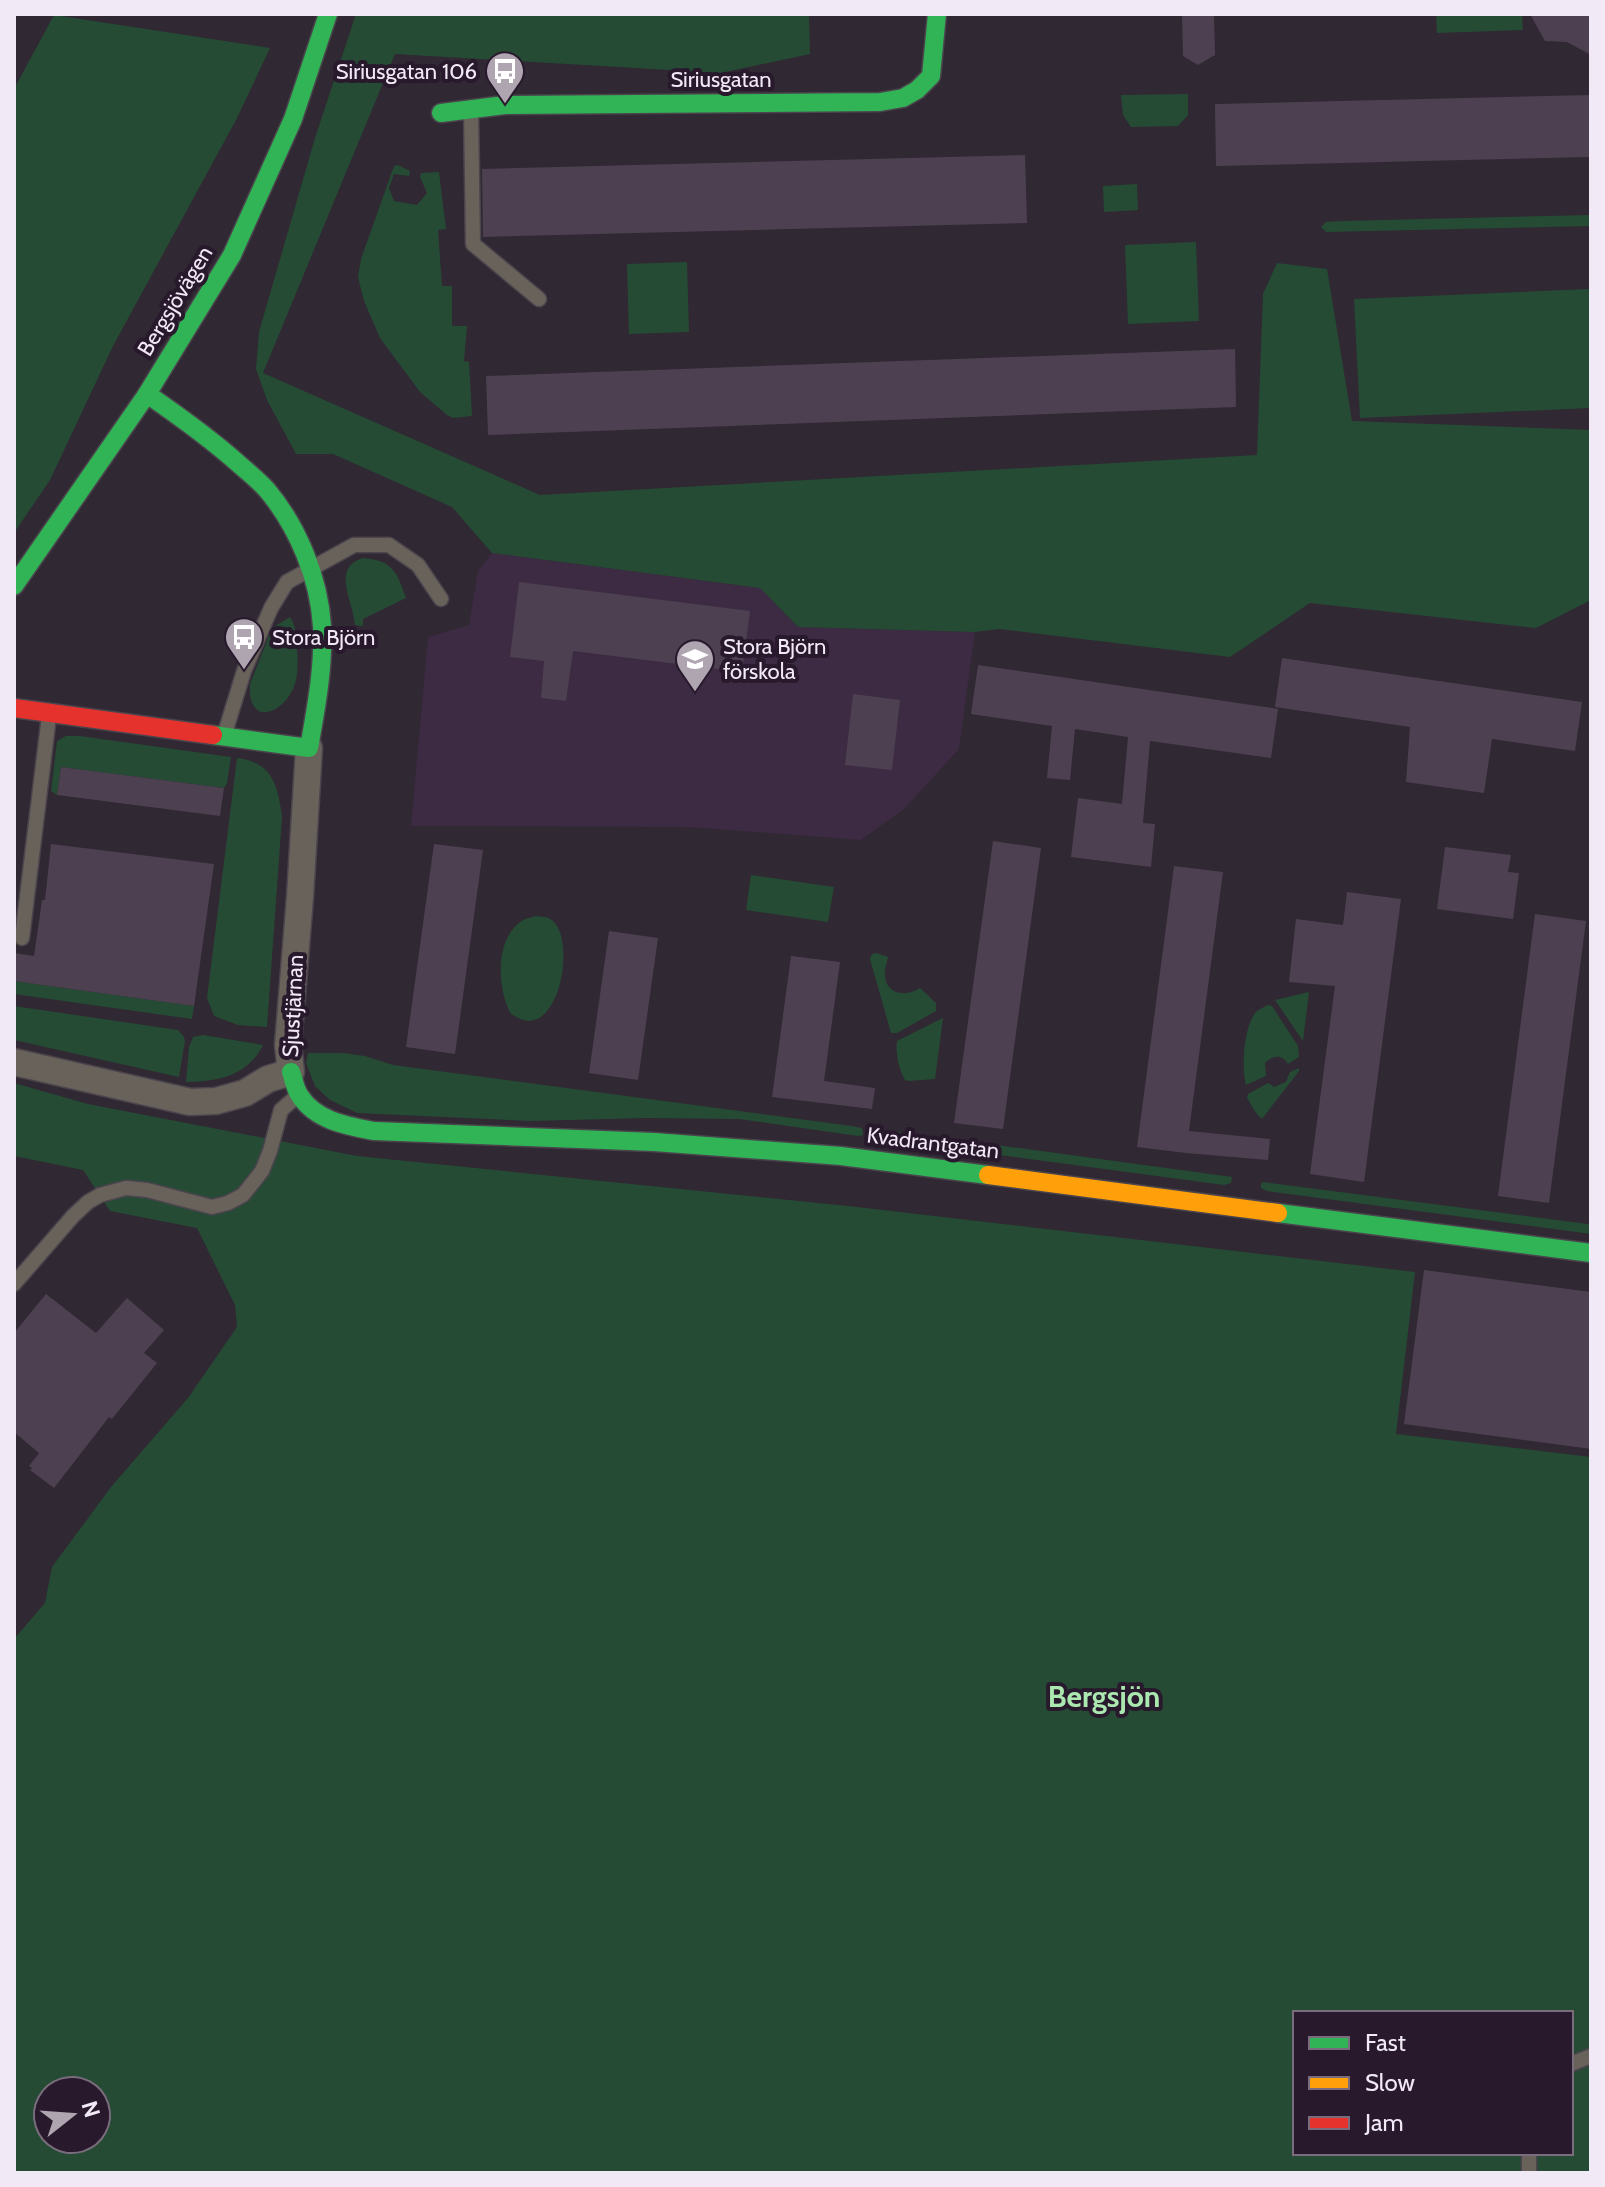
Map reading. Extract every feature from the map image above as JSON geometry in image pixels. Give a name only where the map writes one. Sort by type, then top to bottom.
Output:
[{"type":"street","name":"Bergsjövägen","points":[[14,586],[147,394],[232,255],[293,119],[328,14]]},
{"type":"street","name":"Siriusgatan","points":[[441,113],[505,105],[880,102],[903,98],[931,76],[937,14]]},
{"type":"street","points":[[14,708],[309,748],[321,667],[320,608],[310,568],[295,532],[266,489],[223,449],[147,394]]},
{"type":"street","name":"Sjustjärnan","points":[[14,1062],[190,1102],[216,1101],[245,1093],[268,1079],[295,1084],[288,1045],[309,748]]},
{"type":"street","name":"Kvadrantgatan","points":[[295,1084],[320,1115],[339,1124],[374,1131],[654,1142],[841,1156],[1591,1253]]},
{"type":"lane","points":[[471,109],[473,244],[539,299]]},
{"type":"lane","points":[[224,737],[244,671],[271,608],[287,582],[354,545],[389,545],[418,565],[441,599]]},
{"type":"lane","points":[[22,938],[49,712]]},
{"type":"lane","points":[[14,1284],[73,1216],[100,1195],[126,1188],[136,1189],[212,1207],[243,1195],[262,1171],[281,1110],[295,1084]]},
{"type":"shaded area","name":"Stora Björn förskola","points":[[492,553],[760,588],[798,627],[975,632],[959,749],[903,810],[861,840],[689,827],[411,826],[428,637],[469,625],[478,571]]},
{"type":"green space","points":[[356,14],[809,14],[810,54],[720,73],[395,54],[263,373],[540,495],[1257,455],[1263,294],[1277,263],[1327,269],[1352,421],[1591,430],[1591,600],[1536,628],[1310,603],[1230,657],[1000,629],[974,632],[798,627],[760,588],[492,553],[452,507],[333,454],[296,454],[267,400],[256,369],[259,332],[315,138]]},
{"type":"green space","points":[[1436,14],[1522,14],[1523,30],[1437,33]]},
{"type":"green space","points":[[54,15],[270,48],[236,120],[113,346],[50,480],[14,533],[14,89]]},
{"type":"green space","points":[[1188,94],[1188,115],[1178,126],[1131,127],[1123,115],[1121,95]]},
{"type":"green space","points":[[394,166],[410,171],[409,176],[394,174],[389,188],[394,201],[417,205],[427,193],[421,173],[439,172],[446,229],[438,230],[442,286],[452,286],[452,326],[467,326],[464,361],[469,362],[472,416],[453,418],[420,392],[380,338],[364,301],[358,277],[361,259]]},
{"type":"green space","points":[[1137,184],[1138,210],[1104,212],[1103,186]]},
{"type":"green space","points":[[1591,215],[1591,226],[1326,232],[1321,227],[1326,222],[1343,221]]},
{"type":"green space","points":[[1196,242],[1199,321],[1128,324],[1125,245]]},
{"type":"green space","points":[[687,262],[689,332],[629,334],[627,264]]},
{"type":"green space","points":[[1589,289],[1591,408],[1360,418],[1354,299]]},
{"type":"green space","points":[[364,558],[388,565],[400,581],[406,598],[363,619],[363,626],[355,625],[346,577],[354,562]]},
{"type":"green space","points":[[290,617],[295,628],[296,680],[292,691],[278,708],[261,712],[251,699],[250,684],[272,628]]},
{"type":"green space","points":[[66,736],[231,757],[227,783],[224,788],[61,767],[57,795],[51,791],[57,741]]},
{"type":"green space","points":[[237,758],[259,765],[272,778],[282,817],[267,1027],[238,1025],[214,1016],[207,998]]},
{"type":"green space","points":[[751,875],[834,887],[828,922],[746,910]]},
{"type":"green space","points":[[535,916],[553,921],[563,944],[563,961],[557,994],[550,1008],[529,1021],[511,1014],[506,1004],[501,964],[507,939],[514,928],[523,920]]},
{"type":"green space","points":[[876,953],[888,957],[886,982],[893,991],[904,993],[920,988],[936,1003],[936,1011],[897,1033],[891,1033],[870,959]]},
{"type":"green space","points":[[14,981],[194,1006],[192,1019],[14,994]]},
{"type":"green space","points":[[1309,992],[1303,1041],[1275,1000]]},
{"type":"green space","points":[[14,1006],[178,1030],[185,1041],[179,1077],[14,1040]]},
{"type":"green space","points":[[1272,1006],[1298,1046],[1299,1057],[1288,1064],[1280,1057],[1271,1058],[1265,1063],[1266,1076],[1246,1085],[1246,1036],[1256,1012]]},
{"type":"green space","points":[[943,1018],[935,1079],[905,1080],[898,1061],[897,1041]]},
{"type":"green space","points":[[203,1035],[263,1045],[249,1064],[230,1075],[209,1081],[186,1082],[189,1047],[193,1037]]},
{"type":"green space","points":[[308,1053],[343,1053],[393,1065],[852,1126],[862,1128],[863,1135],[739,1119],[531,1121],[357,1113],[330,1100],[315,1086],[306,1063]]},
{"type":"green space","points":[[1299,1068],[1262,1119],[1248,1094],[1268,1083],[1274,1087],[1286,1082],[1290,1072]]},
{"type":"green space","points":[[14,1083],[88,1104],[357,1156],[848,1206],[1415,1272],[1396,1434],[1591,1457],[1591,2173],[14,2173],[14,1639],[45,1603],[52,1567],[111,1487],[188,1398],[237,1327],[235,1305],[197,1228],[110,1211],[83,1170],[14,1156]]},
{"type":"green space","points":[[891,1132],[1232,1177],[1231,1183],[1224,1185],[894,1141]]},
{"type":"green space","points":[[1263,1182],[1588,1224],[1591,1225],[1591,1234],[1267,1191],[1261,1188]]},
{"type":"building","points":[[1182,14],[1214,14],[1215,55],[1198,65],[1183,56]]},
{"type":"building","points":[[1530,14],[1591,14],[1591,55],[1567,42],[1545,41]]},
{"type":"building","points":[[1591,95],[1591,157],[1216,166],[1215,104]]},
{"type":"building","points":[[1025,155],[1027,223],[483,237],[482,169]]},
{"type":"building","points":[[1235,349],[1236,407],[488,435],[486,376]]},
{"type":"building","points":[[519,582],[750,611],[742,672],[573,651],[566,701],[541,698],[544,661],[510,657]]},
{"type":"building","points":[[1282,658],[1582,702],[1575,751],[1492,739],[1484,793],[1406,782],[1410,727],[1275,707]]},
{"type":"building","points":[[978,665],[1278,709],[1271,758],[1150,741],[1143,823],[1155,824],[1151,867],[1071,857],[1078,798],[1122,804],[1128,737],[1075,729],[1070,780],[1047,778],[1052,726],[971,714]]},
{"type":"building","points":[[853,694],[900,700],[892,770],[845,765]]},
{"type":"building","points":[[61,767],[224,788],[220,816],[57,795]]},
{"type":"building","points":[[993,841],[1041,848],[1003,1129],[954,1123]]},
{"type":"building","points":[[51,844],[214,864],[194,1006],[14,981],[14,953],[34,956],[42,900],[45,900]]},
{"type":"building","points":[[434,844],[483,850],[455,1054],[406,1047]]},
{"type":"building","points":[[1445,847],[1511,855],[1508,872],[1519,873],[1513,919],[1437,909]]},
{"type":"building","points":[[1174,866],[1223,872],[1189,1131],[1270,1139],[1268,1160],[1137,1147]]},
{"type":"building","points":[[1347,892],[1401,899],[1364,1182],[1310,1174],[1335,986],[1289,982],[1296,919],[1343,925]]},
{"type":"building","points":[[1535,914],[1586,921],[1549,1203],[1498,1196]]},
{"type":"building","points":[[609,931],[658,938],[638,1080],[589,1073]]},
{"type":"building","points":[[791,956],[840,962],[824,1081],[875,1088],[872,1109],[772,1097]]},
{"type":"building","points":[[1424,1270],[1591,1292],[1591,1449],[1404,1424]]},
{"type":"building","points":[[46,1294],[96,1333],[127,1298],[164,1330],[144,1353],[157,1363],[112,1419],[109,1417],[54,1488],[30,1470],[32,1468],[29,1466],[39,1453],[14,1432],[14,1333]]},
{"type":"traffic: fast","points":[[14,586],[147,394],[232,255],[293,119],[328,14]]},
{"type":"traffic: fast","points":[[441,113],[505,105],[880,102],[903,98],[931,76],[937,14]]},
{"type":"traffic: fast","points":[[147,394],[218,446],[267,490],[288,520],[305,554],[320,608],[321,672],[309,748],[213,735]]},
{"type":"traffic: fast","points":[[291,1072],[298,1093],[315,1111],[333,1121],[374,1131],[654,1142],[841,1156],[988,1175]]},
{"type":"traffic: fast","points":[[1278,1213],[1591,1253]]},
{"type":"traffic: slow","points":[[988,1175],[1278,1213]]},
{"type":"traffic: jam","points":[[14,708],[213,735]]},
{"type":"place","name":"Siriusgatan 106","points":[[505,105]]},
{"type":"place","name":"Stora Björn","points":[[244,671]]},
{"type":"place","name":"Stora Björn förskola","points":[[695,693]]},
{"type":"district","name":"Bergsjön","points":[[1104,1696]]}]
